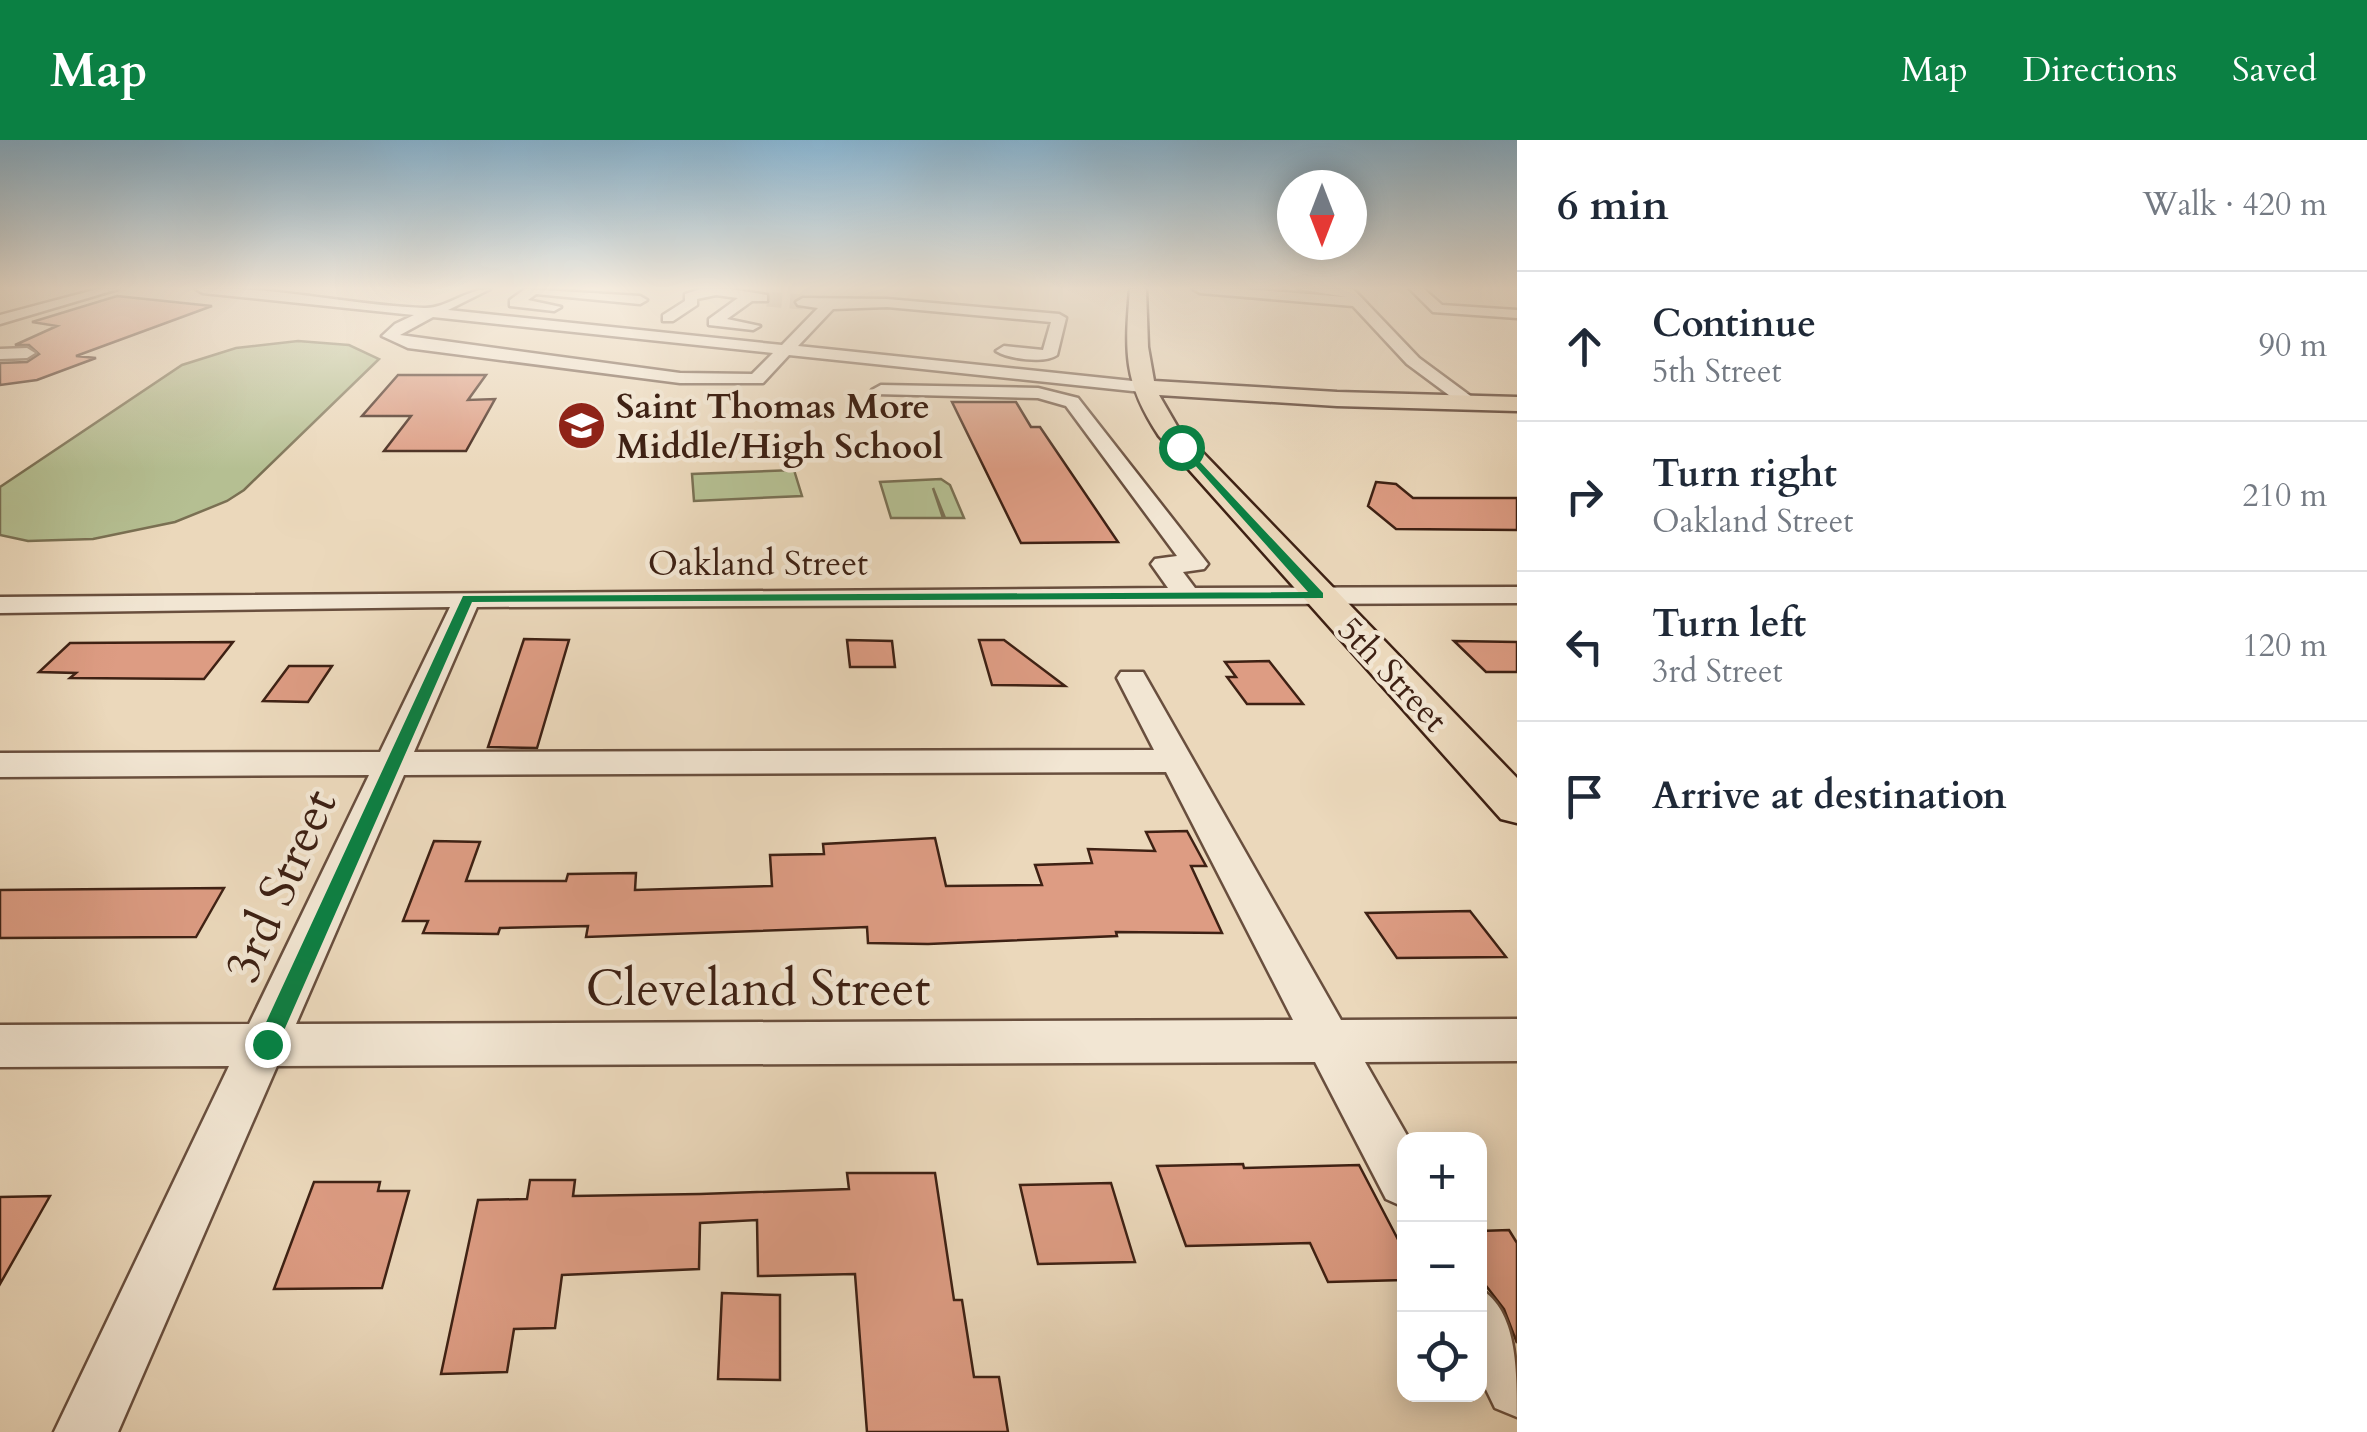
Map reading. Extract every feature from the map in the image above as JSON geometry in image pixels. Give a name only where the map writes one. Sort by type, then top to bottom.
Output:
[{"type":"main road","points":[[1140,349],[1142,387],[1517,404]]},
{"type":"main road","name":"5th Street","points":[[1142,387],[1181,447],[1517,806]]},
{"type":"street","points":[[457,349],[680,378],[765,381],[787,350]]},
{"type":"street","points":[[780,349],[1142,387]]},
{"type":"street","points":[[985,349],[1049,356],[1051,349]]},
{"type":"street","points":[[1401,349],[1471,403]]},
{"type":"street","points":[[0,354],[27,354]]},
{"type":"street","points":[[881,390],[1038,393],[1072,402],[1195,564],[1164,564],[1187,596]]},
{"type":"street","name":"Oakland Street","points":[[0,605],[1517,595]]},
{"type":"street","name":"3rd Street","points":[[86,1432],[267,1044],[467,599]]},
{"type":"street","points":[[1132,678],[1397,1169]]},
{"type":"street","points":[[0,765],[1176,760]]},
{"type":"street","name":"Cleveland Street","points":[[0,1046],[1517,1040]]},
{"type":"street","points":[[1487,1331],[1517,1386]]},
{"type":"green space","points":[[232,349],[358,349],[379,359],[244,490],[227,501],[175,522],[93,539],[28,541],[0,535],[0,487],[182,365]]},
{"type":"green space","points":[[794,470],[802,496],[694,501],[692,474]]},
{"type":"green space","points":[[941,479],[950,485],[964,518],[945,518],[933,488],[943,518],[891,518],[880,482]]},
{"type":"building","points":[[34,349],[94,349],[76,356],[96,358],[37,380],[0,385],[0,363],[27,362],[39,354]]},
{"type":"building","points":[[398,375],[486,375],[468,400],[495,399],[466,451],[384,451],[411,416],[362,416]]},
{"type":"building","points":[[952,402],[1016,402],[1031,427],[1040,427],[1118,542],[1021,543]]},
{"type":"building","points":[[1376,482],[1396,484],[1413,498],[1517,498],[1517,530],[1396,529],[1368,506]]},
{"type":"building","points":[[524,639],[569,640],[537,748],[488,747]]},
{"type":"building","points":[[847,640],[892,641],[895,667],[850,667]]},
{"type":"building","points":[[979,640],[1004,640],[1065,686],[992,685]]},
{"type":"building","points":[[1454,641],[1517,642],[1517,672],[1486,672]]},
{"type":"building","points":[[233,642],[204,679],[70,678],[76,673],[39,672],[70,643]]},
{"type":"building","points":[[1269,661],[1303,704],[1247,704],[1227,677],[1236,677],[1225,662]]},
{"type":"building","points":[[289,666],[332,666],[308,702],[263,701]]},
{"type":"building","points":[[1187,831],[1206,866],[1191,866],[1222,933],[1116,932],[1117,936],[928,944],[868,943],[867,927],[586,937],[588,926],[500,928],[498,934],[423,933],[428,921],[403,921],[434,841],[480,842],[466,881],[566,881],[568,874],[636,873],[635,890],[772,886],[770,855],[824,854],[823,844],[935,838],[946,886],[1042,885],[1035,865],[1092,863],[1088,849],[1155,851],[1146,832]]},
{"type":"building","points":[[224,888],[196,937],[0,938],[0,890]]},
{"type":"building","points":[[1470,911],[1506,957],[1397,958],[1366,913]]},
{"type":"building","points":[[1359,1165],[1397,1238],[1397,1280],[1328,1282],[1310,1243],[1186,1246],[1157,1166]]},
{"type":"building","points":[[847,1173],[935,1173],[954,1300],[962,1300],[974,1377],[999,1377],[1008,1432],[867,1432],[855,1274],[758,1276],[757,1220],[700,1223],[699,1269],[562,1275],[555,1328],[514,1329],[507,1372],[441,1374],[478,1200],[527,1199],[530,1180],[575,1180],[573,1196],[700,1194],[849,1189]]},
{"type":"building","points":[[314,1182],[380,1182],[378,1191],[409,1191],[382,1288],[274,1289]]},
{"type":"building","points":[[1111,1183],[1135,1262],[1038,1264],[1020,1185]]},
{"type":"building","points":[[50,1196],[0,1284],[0,1197]]},
{"type":"building","points":[[1509,1230],[1517,1243],[1517,1343],[1504,1309],[1487,1287],[1487,1231]]},
{"type":"building","points":[[722,1293],[780,1295],[780,1380],[718,1379]]},
{"type":"place","name":"Saint Thomas More Middle/High School","points":[[581,426]]},
{"type":"route","points":[[267,1044],[467,599],[1318,596],[1181,447]]}]
